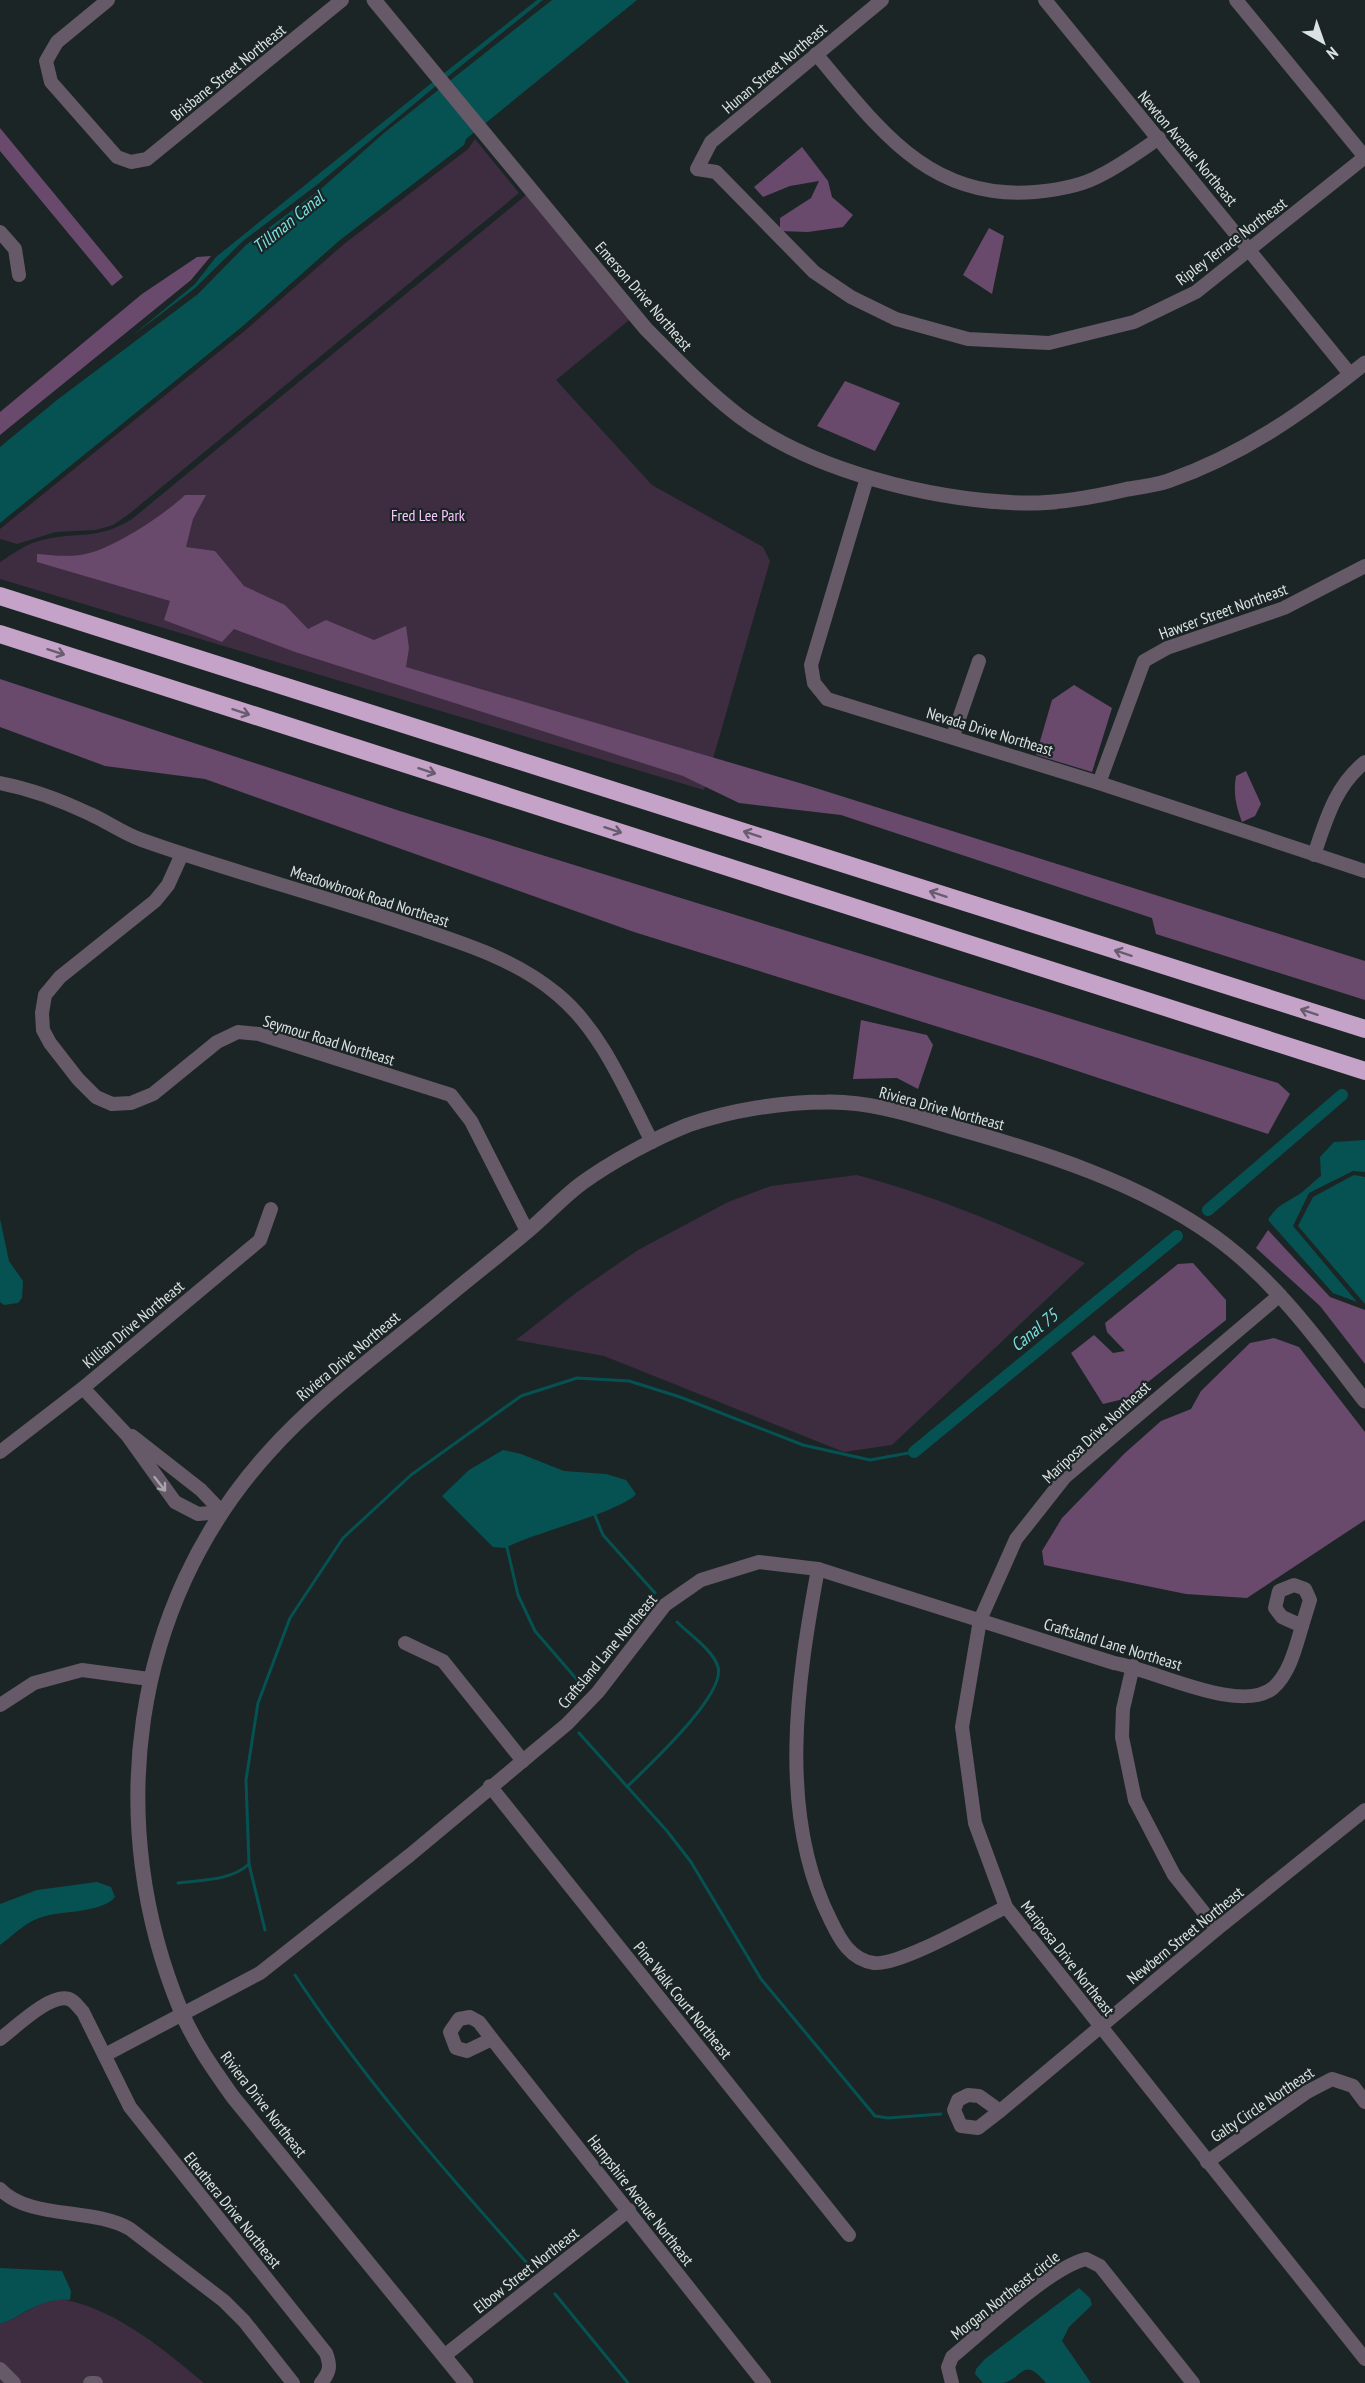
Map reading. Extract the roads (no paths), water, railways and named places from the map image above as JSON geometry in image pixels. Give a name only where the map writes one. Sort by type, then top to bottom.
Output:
[{"type":"highway","points":[[0,596],[1365,1029]]},
{"type":"highway","points":[[0,634],[1365,1071]]},
{"type":"street","name":"Brisbane Street Northeast","points":[[108,0],[57,42],[46,61],[51,81],[117,157],[131,162],[147,159],[342,0]]},
{"type":"street","name":"Emerson Drive Northeast","points":[[374,0],[646,329],[691,375],[741,417],[798,450],[867,478],[949,497],[1023,503],[1102,495],[1167,481],[1239,451],[1290,421],[1365,363]]},
{"type":"street","name":"Hunan Street Northeast","points":[[697,169],[711,142],[882,0]]},
{"type":"street","name":"Newton Avenue Northeast","points":[[1045,0],[1251,250],[1350,375]]},
{"type":"street","points":[[1236,0],[1365,157]]},
{"type":"street","points":[[816,54],[885,135],[916,161],[962,185],[1009,194],[1059,189],[1100,177],[1159,138]]},
{"type":"street","name":"Ripley Terrace Northeast","points":[[697,169],[716,171],[814,272],[851,297],[896,319],[968,339],[1049,343],[1134,322],[1196,292],[1365,157]]},
{"type":"street","points":[[0,232],[15,249],[19,275]]},
{"type":"street","name":"Nevada Drive Northeast","points":[[867,478],[811,665],[814,683],[827,699],[952,736],[1365,871]]},
{"type":"street","name":"Hawser Street Northeast","points":[[1099,783],[1144,661],[1167,648],[1284,608],[1365,566]]},
{"type":"street","points":[[952,736],[979,660]]},
{"type":"street","points":[[1314,855],[1333,801],[1350,774],[1365,762]]},
{"type":"street","name":"Meadowbrook Road Northeast","points":[[0,783],[26,788],[89,813],[134,837],[382,916],[493,954],[522,968],[560,995],[580,1017],[601,1046],[652,1142]]},
{"type":"street","name":"Seymour Road Northeast","points":[[182,854],[168,885],[155,901],[60,977],[45,996],[42,1013],[43,1030],[50,1043],[78,1079],[96,1097],[112,1104],[131,1103],[153,1094],[217,1041],[238,1032],[259,1034],[451,1095],[471,1121],[528,1231]]},
{"type":"street","name":"Riviera Drive Northeast","points":[[466,2383],[233,2097],[205,2056],[182,2014],[155,1939],[142,1881],[136,1826],[141,1735],[149,1679],[193,1562],[222,1512],[266,1455],[315,1405],[528,1231],[583,1182],[652,1142],[689,1125],[755,1108],[827,1102],[905,1113],[982,1135],[1125,1185],[1211,1234],[1280,1295],[1365,1401]]},
{"type":"street","name":"Killian Drive Northeast","points":[[0,1452],[82,1388],[260,1240],[271,1209]]},
{"type":"street","name":"Mariposa Drive Northeast","points":[[1280,1295],[1065,1477],[1016,1539],[980,1620],[962,1728],[975,1823],[1006,1906],[1365,2359]]},
{"type":"street","points":[[82,1388],[127,1435],[175,1502],[198,1514],[222,1512]]},
{"type":"street","points":[[127,1435],[131,1435],[201,1490],[222,1512]]},
{"type":"street","name":"Craftsland Lane Northeast","points":[[182,2014],[260,1973],[410,1855],[490,1786],[523,1761],[567,1724],[598,1692],[665,1605],[701,1580],[759,1562],[818,1569],[1114,1663],[1133,1666],[1221,1694],[1248,1697],[1272,1688],[1290,1663],[1302,1626]]},
{"type":"street","points":[[818,1569],[803,1648],[795,1737],[804,1841],[819,1897],[840,1939],[857,1958],[875,1963],[899,1959],[1006,1906]]},
{"type":"street","points":[[405,1643],[443,1661],[523,1761]]},
{"type":"street","points":[[1133,1666],[1123,1708],[1122,1737],[1135,1800],[1174,1875],[1217,1929]]},
{"type":"street","points":[[0,1705],[34,1683],[82,1670],[149,1679]]},
{"type":"street","name":"Pine Walk Court Northeast","points":[[490,1786],[849,2235]]},
{"type":"street","name":"Newbern Street Northeast","points":[[1000,2111],[1217,1929],[1365,1810]]},
{"type":"street","name":"Eleuthera Drive Northeast","points":[[0,2039],[48,2002],[66,1998],[75,2002],[83,2012],[130,2107],[326,2353],[331,2364],[329,2374],[321,2383]]},
{"type":"street","points":[[105,2055],[182,2014]]},
{"type":"street","name":"Hampshire Avenue Northeast","points":[[492,2039],[764,2383]]},
{"type":"street","name":"Galty Circle Northeast","points":[[1207,2162],[1307,2092],[1332,2079],[1353,2086],[1365,2102]]},
{"type":"street","points":[[0,2189],[21,2204],[115,2220],[130,2229],[224,2301],[244,2321],[293,2383]]},
{"type":"street","name":"Elbow Street Northeast","points":[[444,2356],[629,2210]]},
{"type":"street","name":"Morgan Northeast circle","points":[[952,2383],[948,2367],[952,2357],[1053,2274],[1072,2262],[1086,2259],[1100,2266],[1193,2383]]},
{"type":"street","points":[[0,2369],[14,2383]]},
{"type":"street","points":[[90,2383],[96,2383]]},
{"type":"water","points":[[537,0],[543,0],[446,78],[443,74]]},
{"type":"water","name":"Tillman Canal","points":[[552,0],[637,0],[466,139],[464,145],[340,240],[244,325],[0,523],[0,447],[57,400],[198,294],[246,245],[322,188],[384,133]]},
{"type":"water","points":[[434,81],[437,85],[318,184],[243,241],[194,289],[132,336],[195,284],[216,257]]},
{"type":"water","points":[[1365,1140],[1365,1172],[1353,1171],[1309,1193],[1293,1226],[1357,1302],[1333,1293],[1268,1220],[1278,1208],[1321,1176],[1320,1157],[1334,1142]]},
{"type":"water","points":[[1354,1175],[1365,1177],[1365,1304],[1298,1226],[1313,1197]]},
{"type":"water","points":[[0,1219],[9,1261],[23,1281],[22,1298],[18,1303],[4,1305],[0,1302]]},
{"type":"water","points":[[503,1450],[521,1454],[564,1471],[606,1474],[626,1480],[636,1494],[627,1501],[595,1515],[505,1548],[493,1547],[442,1496],[469,1470]]},
{"type":"water","points":[[97,1882],[111,1887],[115,1897],[109,1902],[90,1909],[47,1915],[34,1920],[0,1945],[0,1904],[37,1890]]},
{"type":"water","points":[[0,2268],[62,2271],[71,2291],[70,2300],[50,2301],[0,2324]]},
{"type":"water","points":[[1079,2288],[1090,2298],[1092,2305],[1069,2327],[1062,2341],[1091,2383],[1046,2383],[1038,2375],[1027,2370],[1009,2381],[983,2383],[975,2374],[976,2369],[985,2359]]},
{"type":"waterway","name":"Canal 75","points":[[1208,1210],[1342,1095]]},
{"type":"waterway","name":"Canal 75","points":[[914,1452],[1177,1236]]},
{"type":"waterway","points":[[265,1930],[249,1864],[246,1780],[258,1703],[290,1618],[343,1538],[411,1475],[521,1396],[577,1378],[629,1381],[680,1397],[803,1445],[870,1460],[914,1452]]},
{"type":"waterway","points":[[594,1513],[603,1535],[655,1593]]},
{"type":"waterway","points":[[506,1543],[518,1595],[535,1631],[579,1682]]},
{"type":"waterway","points":[[627,1787],[683,1730],[710,1695],[717,1679],[718,1667],[711,1654],[677,1622]]},
{"type":"waterway","points":[[579,1733],[667,1831],[691,1862],[761,1979],[875,2116],[888,2118],[941,2114]]},
{"type":"waterway","points":[[178,1883],[224,1877],[242,1870],[249,1864]]},
{"type":"waterway","points":[[295,1975],[376,2087],[526,2262]]},
{"type":"waterway","points":[[555,2294],[628,2383]]},
{"type":"park label","name":"Fred Lee Park","points":[[428,515]]}]
